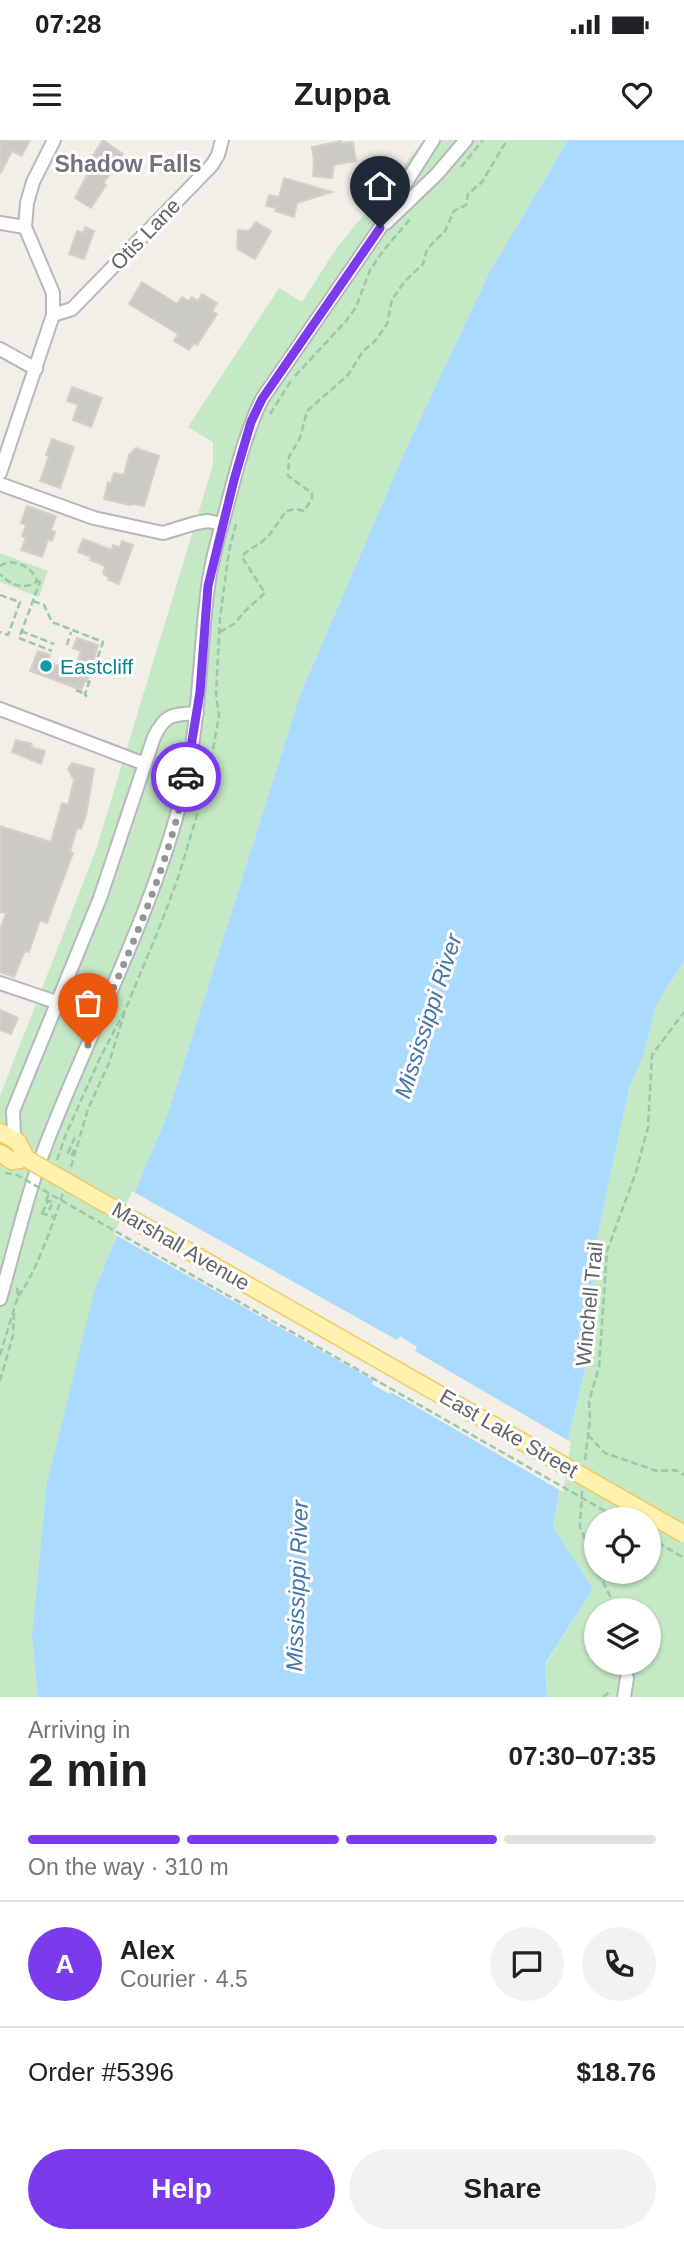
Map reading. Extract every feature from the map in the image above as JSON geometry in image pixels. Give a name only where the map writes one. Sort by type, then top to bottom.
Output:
[{"type":"main road","points":[[0,1132],[18,1142],[9,1163]]},
{"type":"main road","name":"Marshall Avenue","points":[[9,1163],[334,1333]]},
{"type":"main road","name":"East Lake Street","points":[[334,1333],[684,1534]]},
{"type":"street","points":[[0,474],[53,314],[53,293],[25,227],[27,203],[33,182],[54,140]]},
{"type":"street","name":"Otis Lane","points":[[53,314],[72,309],[212,166],[222,140]]},
{"type":"street","points":[[0,1299],[27,1198],[48,1138],[132,942],[161,866],[183,791],[197,713],[208,586],[222,524],[251,422],[262,399],[380,228],[433,140]]},
{"type":"street","points":[[380,228],[437,174],[466,140]]},
{"type":"street","points":[[0,223],[25,227]]},
{"type":"street","points":[[0,349],[36,369]]},
{"type":"street","points":[[0,484],[94,517],[163,533],[208,521],[222,524]]},
{"type":"street","points":[[0,709],[145,764]]},
{"type":"street","points":[[18,1142],[6,1114],[59,1003],[100,898],[162,722],[174,715],[197,713]]},
{"type":"street","points":[[0,983],[59,1003]]},
{"type":"street","points":[[624,1697],[627,1678]]},
{"type":"path","points":[[457,171],[483,140]]},
{"type":"path","points":[[219,632],[234,624],[265,593],[242,556],[274,531],[286,511],[304,510],[312,499],[312,494],[288,476],[287,469],[307,411],[348,375],[363,351],[383,330],[387,324],[392,300],[401,285],[423,264],[425,251],[445,232],[454,211],[466,205],[468,194],[482,182],[507,140]]},
{"type":"path","points":[[269,417],[293,378],[356,307],[370,270],[414,215]]},
{"type":"path","points":[[57,1161],[66,1134],[125,1008],[178,878],[207,782],[219,716],[216,694],[219,632],[229,551],[239,514]]},
{"type":"path","points":[[0,566],[12,562],[27,567],[40,582],[19,638],[52,651]]},
{"type":"path","points":[[0,574],[8,581],[21,586],[29,587],[37,581]]},
{"type":"path","points":[[0,595],[20,602],[8,635],[0,632]]},
{"type":"path","points":[[33,601],[44,605],[52,622],[103,642],[85,694]]},
{"type":"path","points":[[67,645],[72,630]]},
{"type":"path","points":[[21,631],[54,644]]},
{"type":"path","points":[[32,643],[34,636]]},
{"type":"path","points":[[43,647],[45,641]]},
{"type":"path","points":[[76,690],[85,694],[88,699]]},
{"type":"path","points":[[71,1168],[77,1138],[109,1063],[125,1008]]},
{"type":"path","name":"Winchell Trail","points":[[585,1460],[590,1419],[589,1401],[600,1367],[607,1251],[636,1172],[648,1127],[652,1055],[684,1012]]},
{"type":"path","points":[[66,1134],[77,1138]]},
{"type":"path","points":[[64,1158],[70,1145],[75,1147],[72,1155],[68,1153],[71,1145],[77,1138]]},
{"type":"path","points":[[9,1163],[17,1175],[49,1194],[599,1507]]},
{"type":"path","points":[[47,1185],[38,1212],[54,1217]]},
{"type":"path","points":[[18,1296],[24,1289],[63,1192]]},
{"type":"path","points":[[42,1213],[48,1200],[53,1202],[49,1210],[43,1208],[49,1194]]},
{"type":"path","points":[[0,1381],[13,1335],[17,1288]]},
{"type":"path","points":[[0,1355],[9,1320],[14,1313]]},
{"type":"path","points":[[0,1365],[5,1367]]},
{"type":"path","points":[[588,1435],[605,1453],[657,1471],[675,1470],[684,1475]]},
{"type":"path","points":[[582,1485],[580,1527],[584,1537]]},
{"type":"path","points":[[661,1544],[684,1558]]},
{"type":"green space","points":[[424,140],[568,140],[489,273],[405,451],[300,695],[169,1110],[95,1289],[32,1636],[38,1697],[0,1697],[0,1096],[96,850],[213,465],[213,442],[188,427],[279,288],[302,302],[336,249]]},
{"type":"green space","points":[[0,553],[48,571],[39,597],[0,582]]},
{"type":"green space","points":[[684,961],[684,1697],[547,1697],[545,1665],[584,1603],[584,1675],[661,1675],[661,1598],[587,1598],[593,1589],[590,1584],[661,1584],[661,1507],[584,1507],[584,1575],[553,1527],[569,1435],[584,1375],[597,1238],[629,1088],[642,1059],[657,1002]]},
{"type":"water","name":"Mississippi River","points":[[568,140],[684,140],[684,961],[657,1003],[642,1059],[629,1088],[597,1238],[584,1375],[569,1435],[553,1527],[584,1575],[584,1584],[590,1584],[593,1589],[587,1598],[584,1598],[584,1603],[545,1664],[547,1697],[38,1697],[32,1636],[47,1483],[95,1289],[169,1110],[300,695],[405,451],[489,273]]},
{"type":"pier","points":[[132,1191],[397,1340],[400,1336],[417,1347],[415,1351],[571,1442],[563,1492],[391,1392],[389,1394],[372,1384],[373,1380],[114,1234]]},
{"type":"building","points":[[0,140],[30,140],[22,156],[12,151],[0,174]]},
{"type":"building","points":[[103,140],[123,154],[103,183],[106,185],[91,208],[75,198],[92,166],[88,163]]},
{"type":"building","points":[[341,141],[353,142],[356,161],[334,165],[332,178],[313,176],[312,147]]},
{"type":"building","points":[[284,178],[332,192],[297,203],[294,217],[266,206],[269,195],[279,197]]},
{"type":"building","points":[[256,222],[271,231],[255,259],[237,249],[238,230],[249,231]]},
{"type":"building","points":[[85,227],[94,231],[84,259],[69,254],[77,231],[83,233]]},
{"type":"building","points":[[142,282],[177,304],[182,297],[189,301],[192,297],[198,301],[202,294],[217,303],[212,311],[217,314],[197,345],[194,343],[189,350],[174,341],[178,334],[129,304]]},
{"type":"building","points":[[72,387],[102,398],[91,427],[73,420],[78,405],[67,401]]},
{"type":"building","points":[[52,439],[74,447],[60,488],[40,481]]},
{"type":"building","points":[[136,448],[159,456],[144,506],[104,499],[108,482],[111,483],[114,473],[124,475],[129,455]]},
{"type":"building","points":[[27,506],[56,516],[51,530],[55,532],[52,541],[48,540],[42,557],[21,550],[26,538],[22,536],[26,525],[21,523]]},
{"type":"building","points":[[83,539],[112,550],[113,545],[120,547],[122,541],[133,545],[119,584],[108,580],[109,577],[103,574],[105,566],[78,552]]},
{"type":"building","name":"Eastcliff","points":[[77,638],[98,645],[87,682],[85,681],[81,690],[30,671],[38,651],[50,655],[48,662],[74,671],[81,651],[73,648]]},
{"type":"building","points":[[16,740],[45,751],[41,764],[12,752]]},
{"type":"building","points":[[72,763],[94,769],[86,815],[81,829],[77,828],[70,852],[73,853],[47,923],[40,920],[29,952],[25,951],[14,977],[0,972],[0,930],[6,913],[0,912],[0,826],[51,842],[62,803],[68,805],[74,780],[68,769]]},
{"type":"building","points":[[0,1010],[18,1018],[11,1034],[0,1030]]},
{"type":"way so far","points":[[88,1045],[161,866],[186,777]]},
{"type":"place","name":"Eastcliff","points":[[46,666]]},
{"type":"district","name":"Shadow Falls","points":[[128,164]]},
{"type":"route","points":[[186,777],[200,692],[208,586],[222,524],[251,422],[262,399],[380,228]]}]
